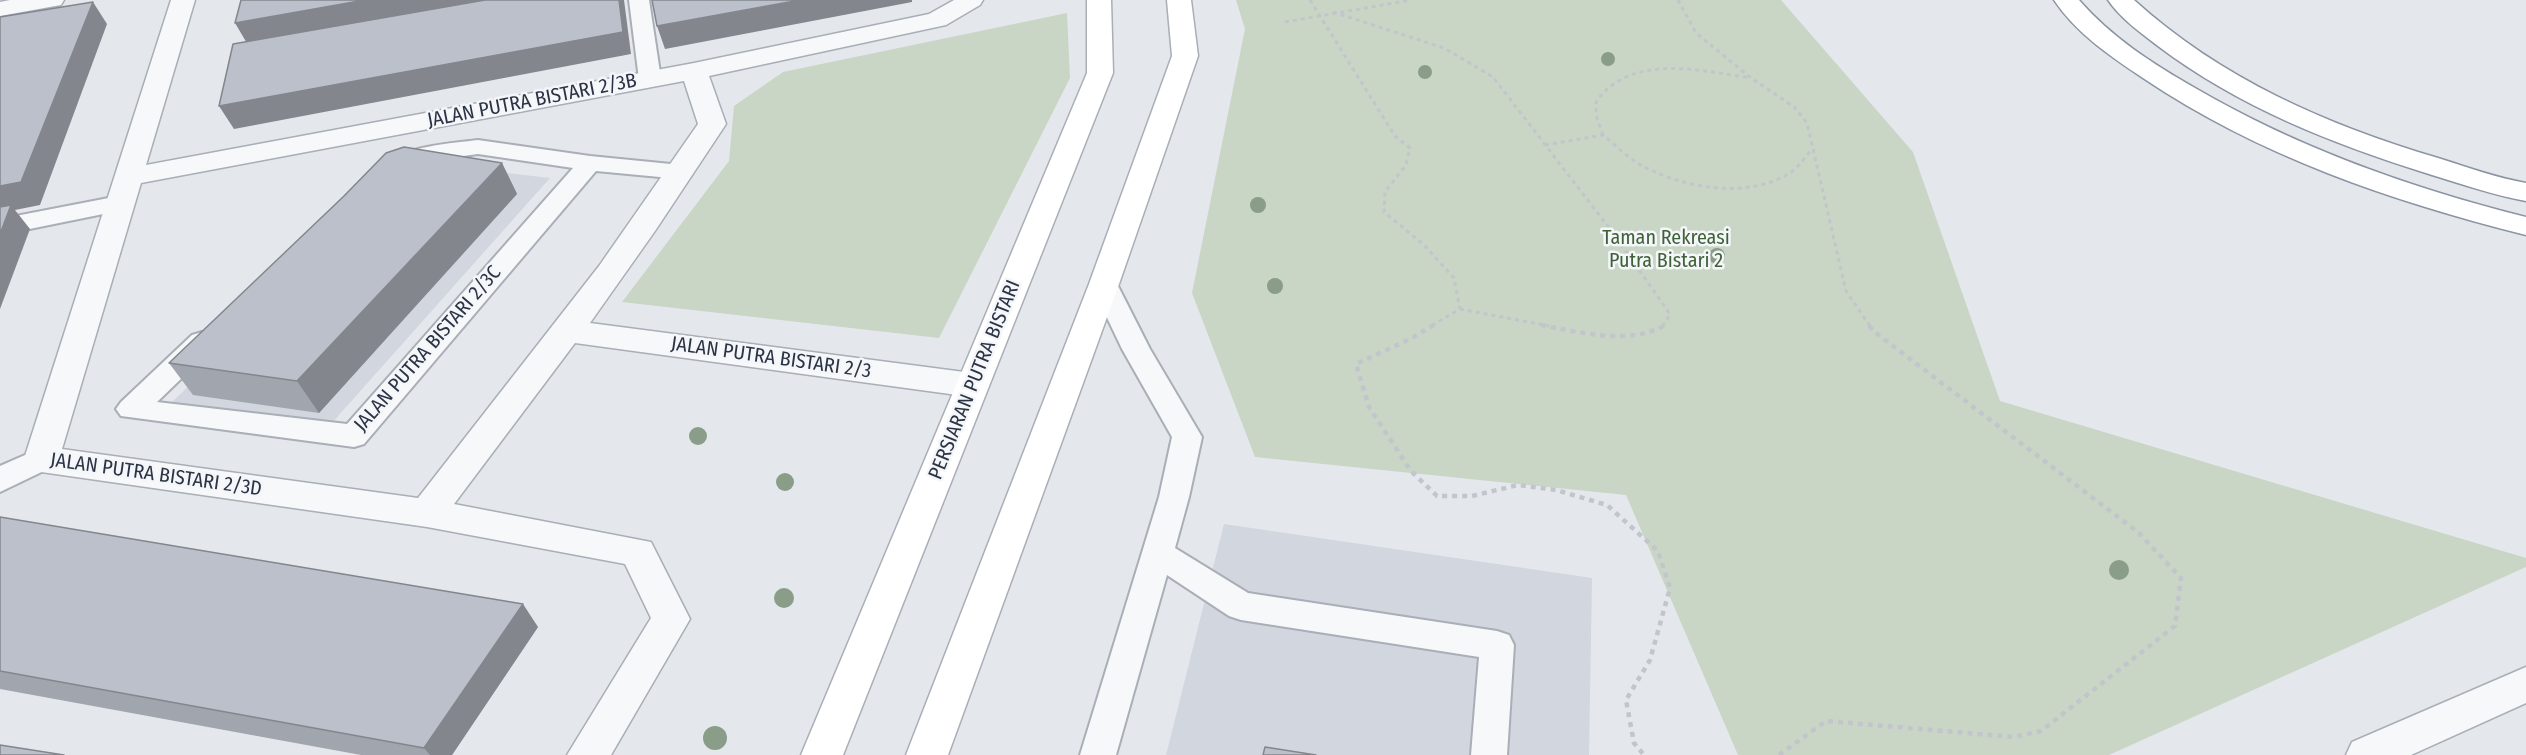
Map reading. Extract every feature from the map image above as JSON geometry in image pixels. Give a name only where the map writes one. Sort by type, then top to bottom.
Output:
[{"type":"main road","name":"PERSIARAN PUTRA BISTARI","points":[[822,755],[1100,73],[1099,0]]},
{"type":"main road","points":[[927,755],[1104,284],[1185,56],[1179,0]]},
{"type":"main road","points":[[2066,0],[2076,12],[2135,62],[2207,107],[2281,144],[2381,184],[2483,216],[2526,226]]},
{"type":"main road","points":[[2120,0],[2145,26],[2193,61],[2256,96],[2319,124],[2412,160],[2526,192]]},
{"type":"street","name":"JALAN PUTRA BISTARI 2/3D","points":[[183,0],[41,459],[427,513],[638,552],[671,619],[588,755]]},
{"type":"street","name":"JALAN PUTRA BISTARI 2/3B","points":[[123,191],[937,20],[971,0]]},
{"type":"street","points":[[0,9],[38,1]]},
{"type":"street","points":[[427,513],[568,332],[681,172],[712,124],[694,71]]},
{"type":"street","name":"JALAN PUTRA BISTARI 2/3","points":[[568,332],[972,385]]},
{"type":"street","points":[[2367,755],[2521,693]]},
{"type":"lane","points":[[639,0],[650,79]]},
{"type":"lane","points":[[374,180],[383,172],[429,153],[478,147],[590,163],[681,172]]},
{"type":"lane","name":"JALAN PUTRA BISTARI 2/3C","points":[[218,327],[131,409],[354,436],[590,163]]},
{"type":"lane","points":[[0,227],[123,191]]},
{"type":"lane","points":[[1098,755],[1174,497],[1187,437],[1136,350],[1104,284]]},
{"type":"lane","points":[[0,480],[41,459]]},
{"type":"lane","points":[[1158,553],[1241,606],[1497,645],[1489,755]]},
{"type":"path","points":[[1310,0],[1395,136],[1410,148],[1406,165],[1385,192],[1384,212],[1423,244],[1454,278],[1460,309]]},
{"type":"path","points":[[1285,22],[1411,0]]},
{"type":"path","points":[[1678,0],[1696,33],[1751,78],[1794,107],[1807,123],[1846,291],[1872,330],[2139,533],[2181,578],[2175,626],[2041,731],[2014,737],[1826,721],[1779,755]]},
{"type":"path","points":[[1333,12],[1444,48],[1493,77],[1670,314],[1664,326],[1636,336],[1572,331],[1460,309],[1410,339],[1356,364],[1369,407],[1411,471],[1437,496],[1472,496],[1518,485],[1556,490],[1607,505],[1658,551],[1670,588],[1650,660],[1626,700],[1634,743],[1644,755]]},
{"type":"path","points":[[1751,78],[1692,68],[1644,70],[1609,84],[1595,103],[1596,118],[1603,135],[1637,163],[1665,176],[1716,188],[1758,185],[1791,172],[1813,148]]},
{"type":"path","points":[[1545,145],[1603,135]]},
{"type":"shaded area","points":[[420,163],[550,178],[331,424],[170,404]]},
{"type":"shaded area","points":[[1224,524],[1592,578],[1589,755],[1166,755]]},
{"type":"green space","name":"Taman Rekreasi Putra Bistari 2","points":[[1236,0],[1781,0],[1913,152],[2000,401],[2526,558],[2526,567],[2109,755],[1738,755],[1626,495],[1255,457],[1192,293],[1245,29]]},
{"type":"green space","points":[[1067,13],[1070,78],[939,338],[622,302],[729,161],[734,106],[783,72]]},
{"type":"building","points":[[241,0],[365,0],[235,23]]},
{"type":"building","points":[[485,0],[619,0],[623,32],[219,106],[233,44]]},
{"type":"building","points":[[652,0],[800,0],[657,26]]},
{"type":"building","points":[[93,2],[21,182],[0,186],[0,17]]},
{"type":"building","points":[[404,147],[502,163],[297,381],[169,363],[386,153]]},
{"type":"building","points":[[11,205],[0,234],[0,207]]},
{"type":"building","points":[[0,517],[523,604],[424,748],[0,671]]},
{"type":"building","points":[[0,745],[64,755],[0,755]]},
{"type":"building","points":[[1265,747],[1316,755],[1263,755]]}]
